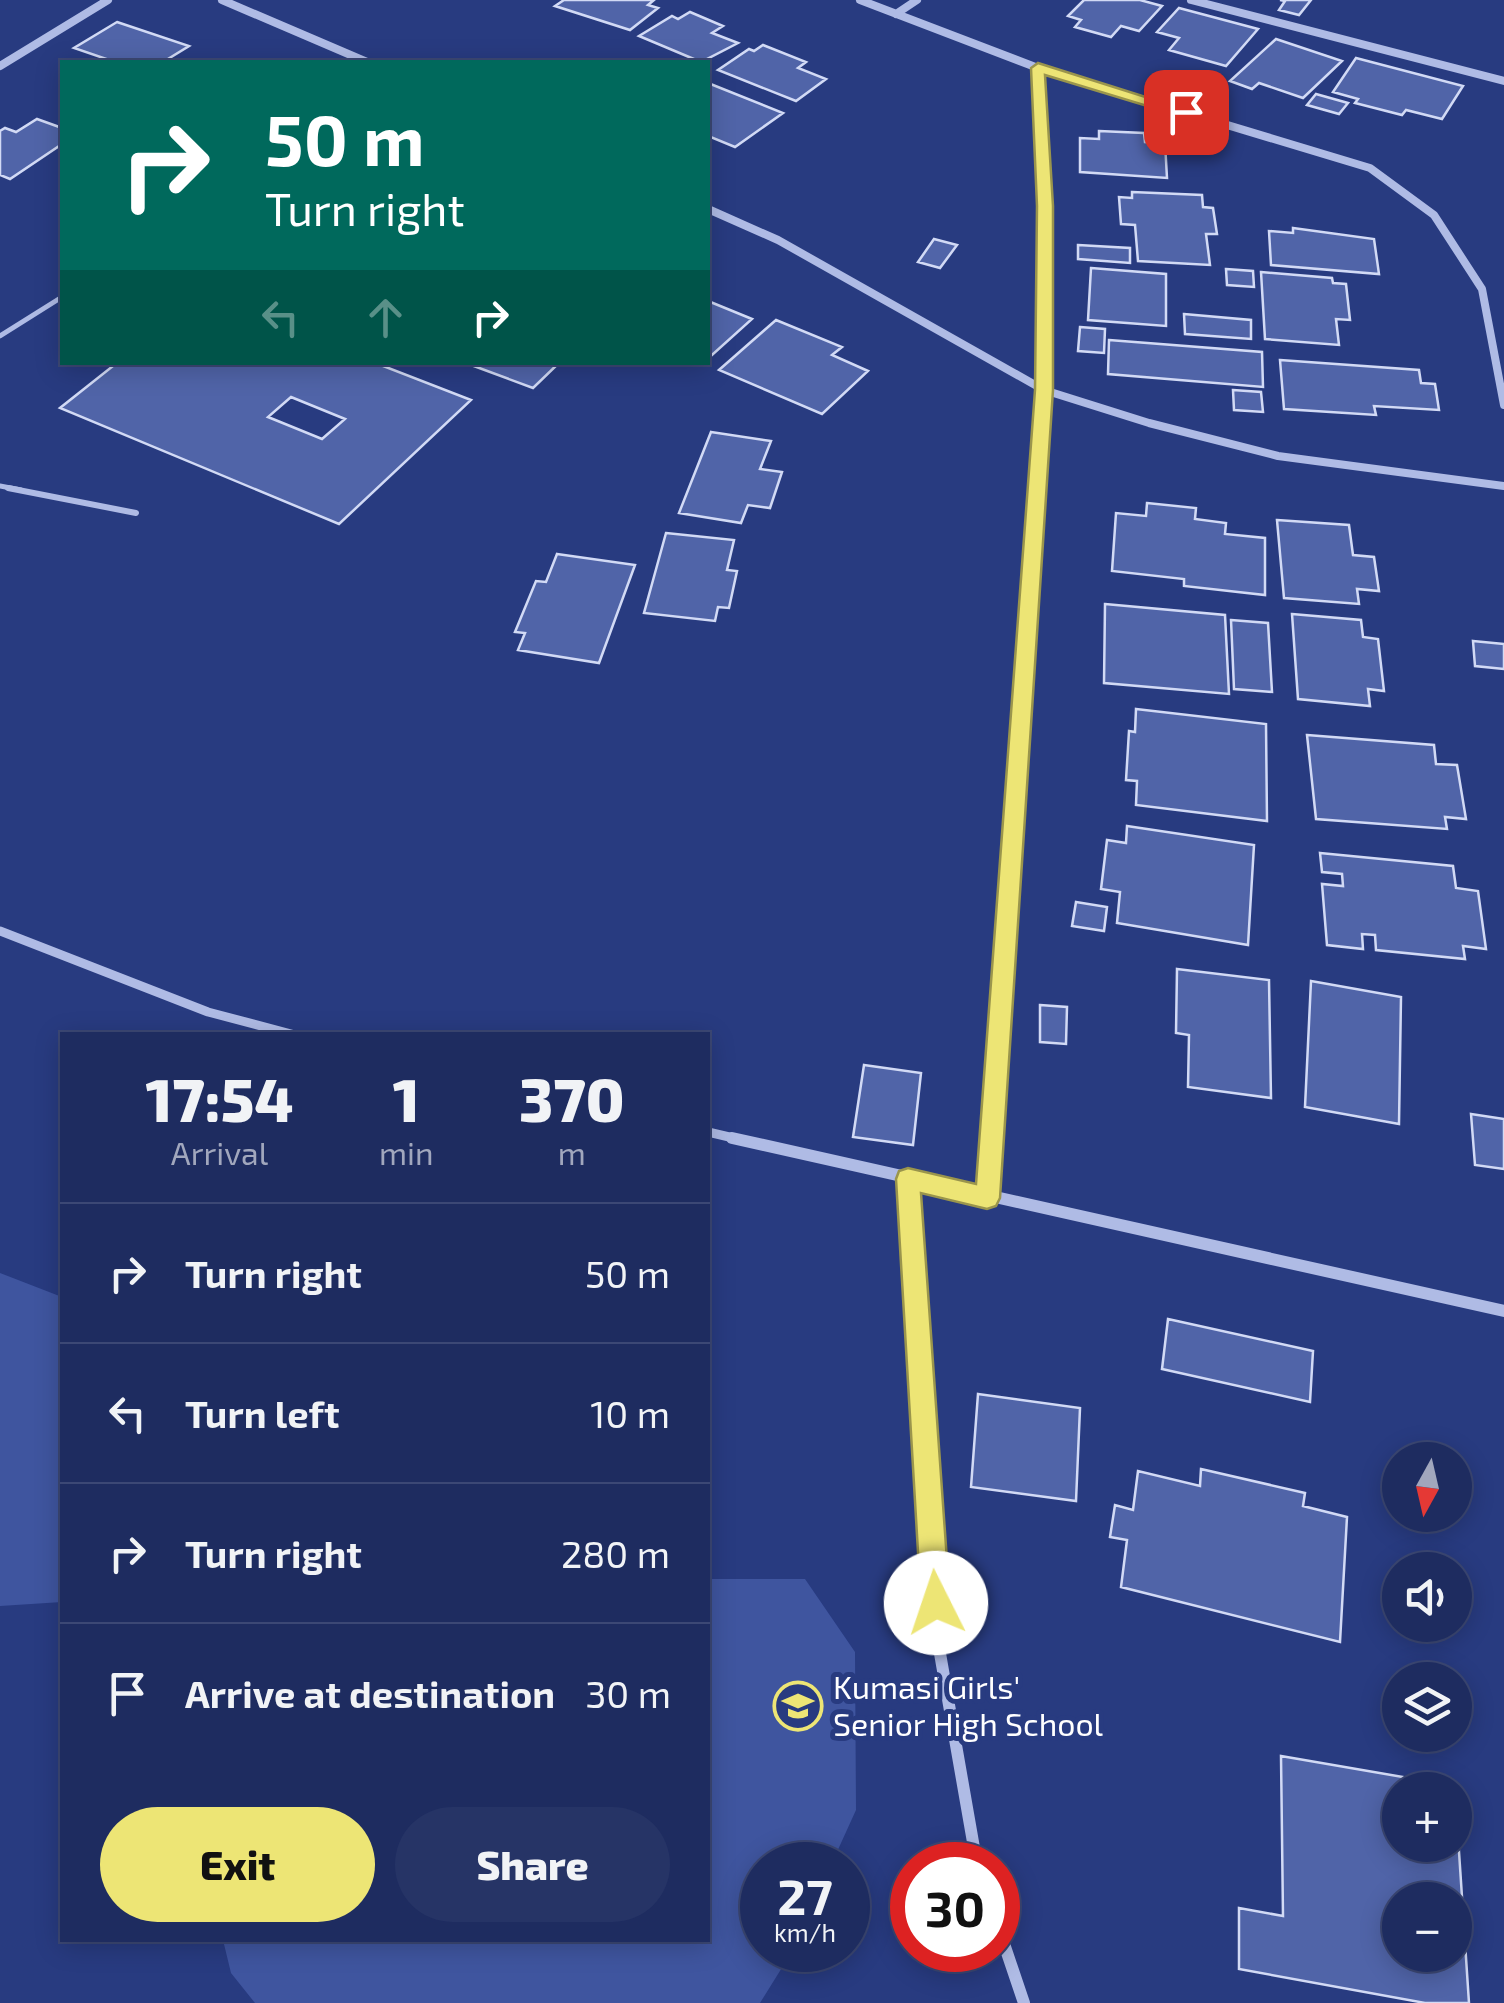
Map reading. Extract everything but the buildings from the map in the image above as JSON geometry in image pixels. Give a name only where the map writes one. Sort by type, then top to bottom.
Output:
[{"type":"street","points":[[0,66],[108,0]]},
{"type":"street","points":[[222,0],[361,60]]},
{"type":"street","points":[[860,0],[1038,68],[1370,168],[1434,216],[1482,290],[1504,406]]},
{"type":"street","points":[[896,14],[917,0]]},
{"type":"street","points":[[1191,0],[1504,81]]},
{"type":"street","points":[[987,1198],[1044,390],[1045,206],[1038,68]]},
{"type":"street","points":[[710,211],[778,240],[1044,390],[1149,423],[1278,456],[1504,486]]},
{"type":"street","points":[[0,932],[208,1012],[283,1032]]},
{"type":"street","points":[[710,1132],[987,1198],[1504,1311]]},
{"type":"street","points":[[908,1179],[938,1642],[973,1842]]},
{"type":"street","points":[[1014,1972],[1024,2003]]},
{"type":"lane","points":[[0,336],[60,298]]},
{"type":"lane","points":[[0,486],[136,513]]},
{"type":"shaded area","points":[[0,1273],[60,1296],[60,1602],[0,1606]]},
{"type":"shaded area","points":[[710,1579],[805,1579],[855,1652],[856,1810],[841,1842],[740,1842],[740,1972],[779,1972],[760,2003],[255,2003],[231,1973],[223,1942],[710,1942]]},
{"type":"place","name":"Kumasi Girls' Senior High School","points":[[798,1706]]},
{"type":"route","points":[[936,1603],[908,1179],[987,1198],[1044,390],[1045,206],[1038,68],[1186,112]]}]
